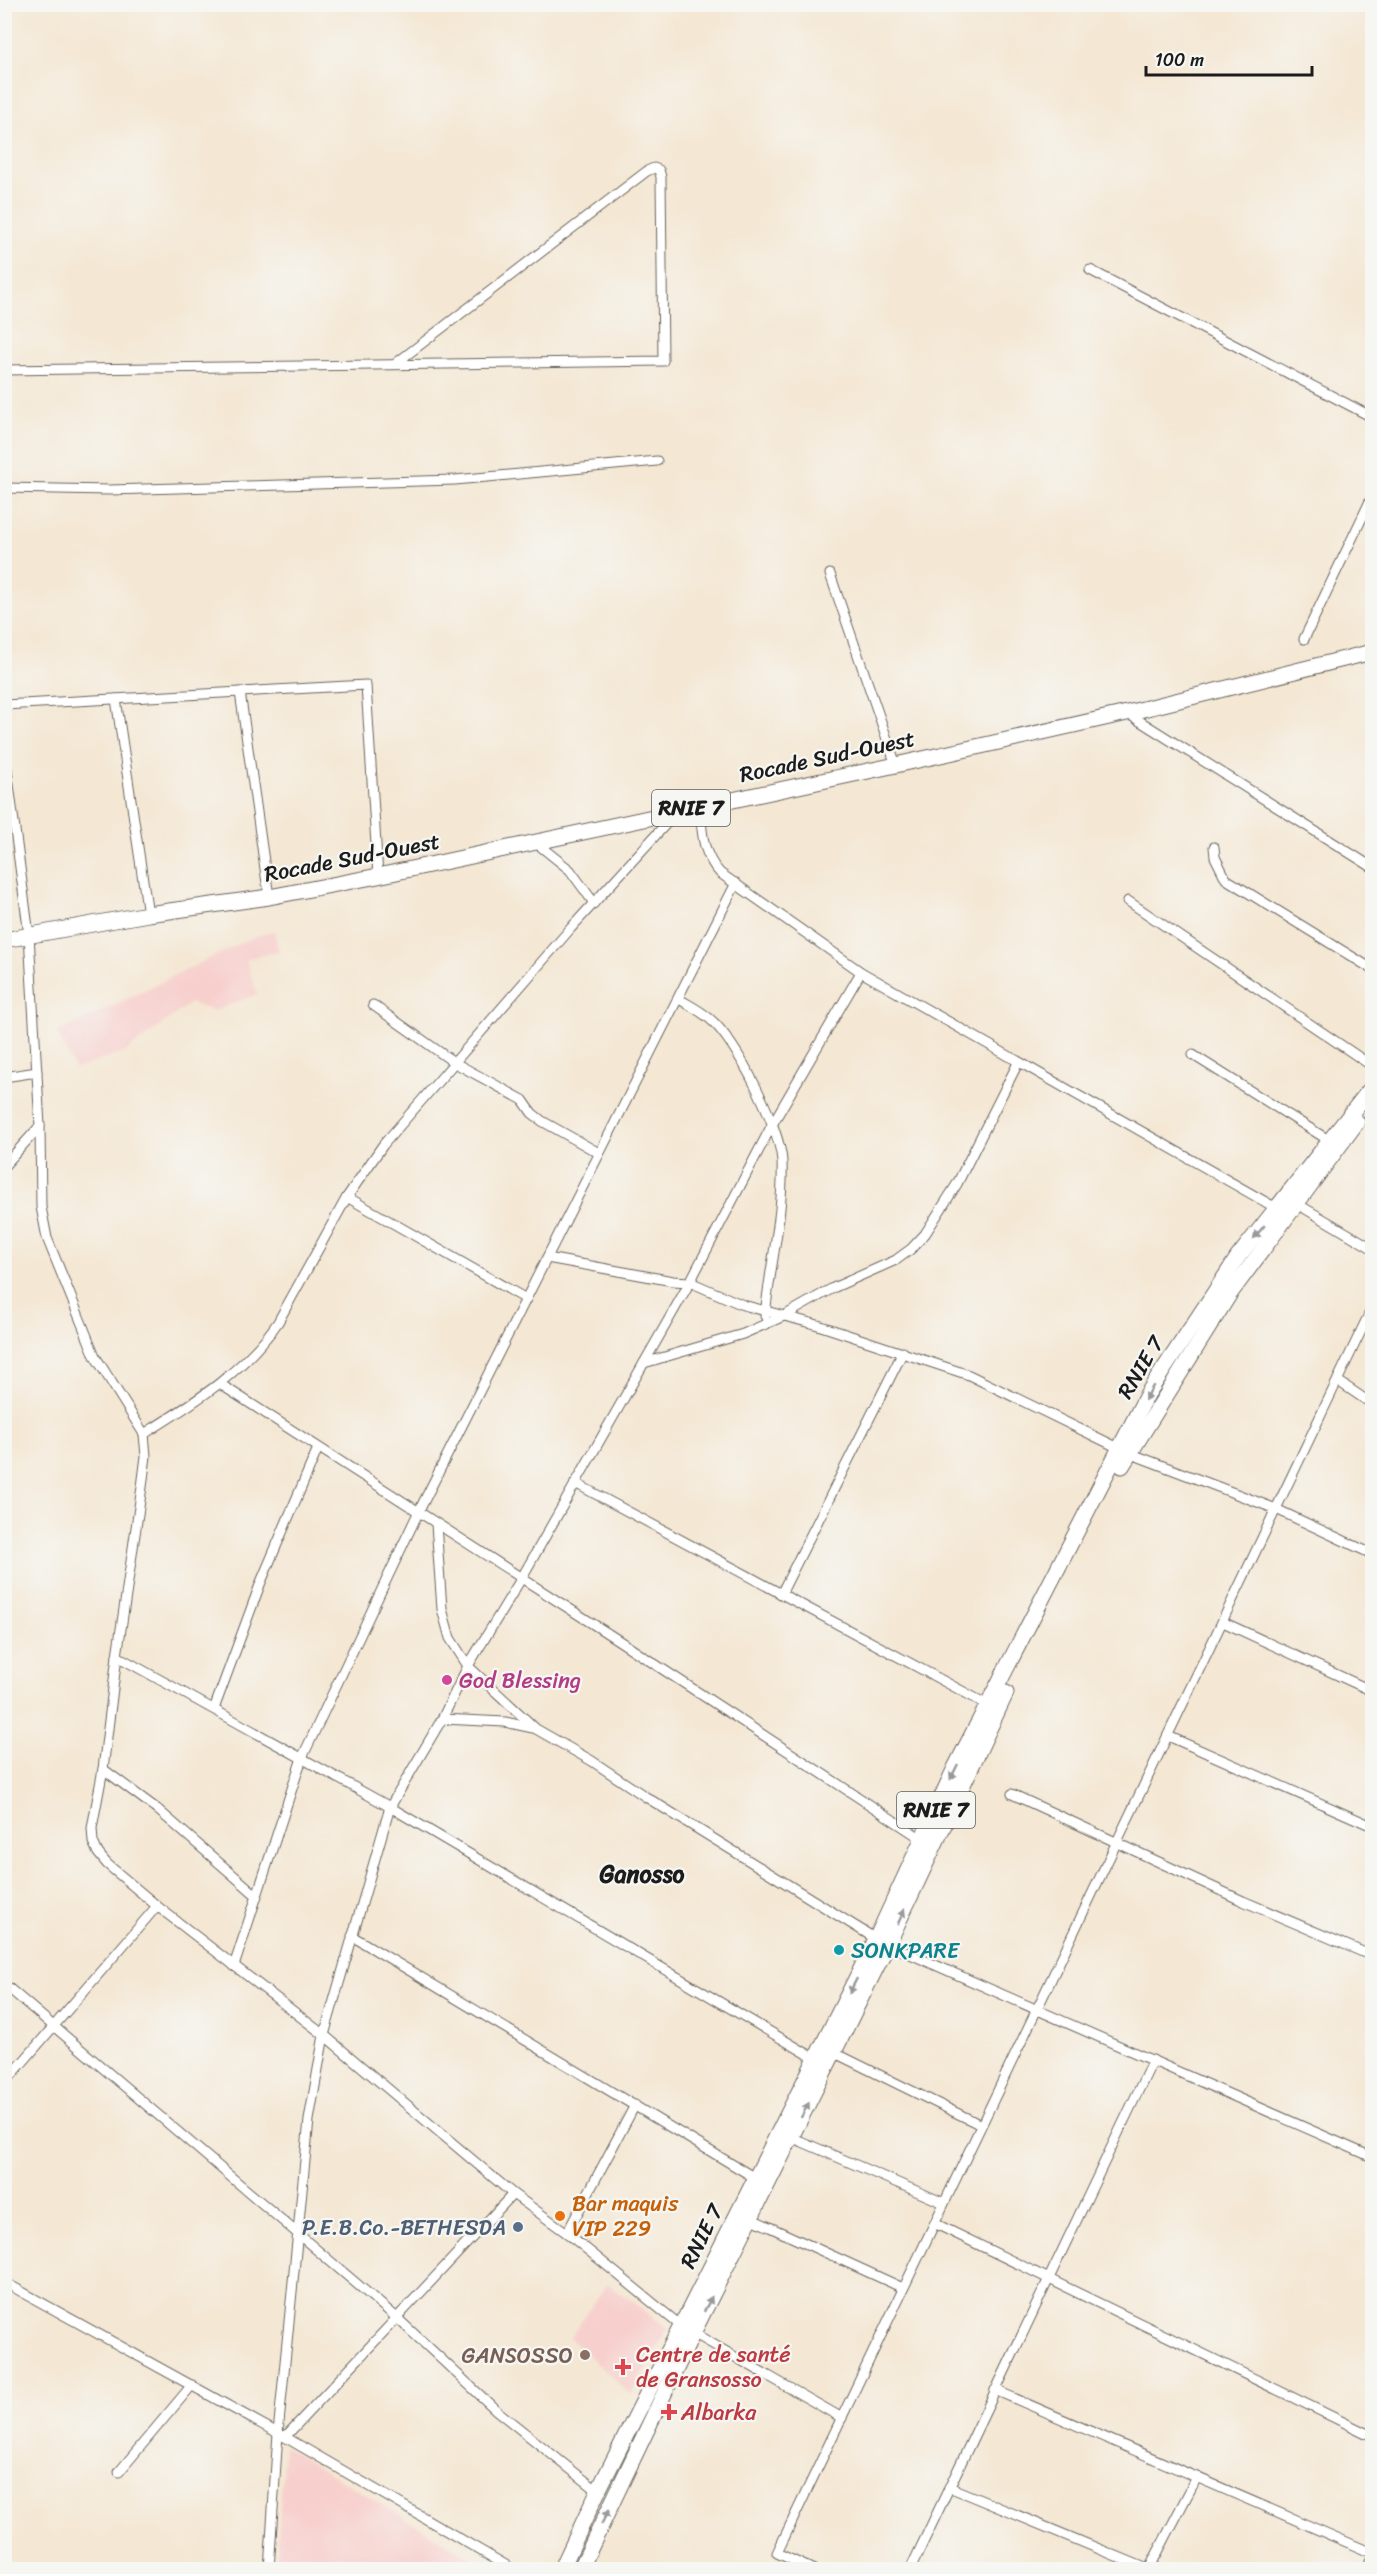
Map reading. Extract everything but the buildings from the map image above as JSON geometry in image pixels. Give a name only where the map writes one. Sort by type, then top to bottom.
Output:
[{"type":"main road","name":"Rocade Sud-Ouest","points":[[4,940],[148,914],[269,897],[378,876],[897,765],[1368,656]]},
{"type":"main road","name":"RNIE 7","points":[[1287,1204],[1330,1141],[1372,1087]]},
{"type":"main road","name":"RNIE 7","points":[[580,2570],[755,2178],[816,2059],[882,1942],[1125,1450],[1148,1394],[1238,1257],[1287,1204],[1372,1102]]},
{"type":"main road","name":"RNIE 7","points":[[561,2570],[598,2491],[687,2330],[752,2219],[835,2053],[922,1839],[988,1706],[1125,1450]]},
{"type":"street","points":[[4,370],[663,361],[663,223],[659,170],[654,168],[647,171],[395,364]]},
{"type":"street","points":[[1090,270],[1372,417]]},
{"type":"street","points":[[4,488],[110,490],[455,480],[657,461]]},
{"type":"street","points":[[1304,639],[1372,497]]},
{"type":"street","points":[[830,574],[897,765]]},
{"type":"street","points":[[4,705],[366,686],[378,876]]},
{"type":"street","points":[[240,692],[269,897]]},
{"type":"street","points":[[116,699],[148,914]]},
{"type":"street","points":[[1127,713],[1372,867]]},
{"type":"street","points":[[4,747],[29,936],[40,1126],[41,1207],[46,1238],[95,1356],[144,1434],[146,1456],[117,1656],[104,1769],[92,1828],[93,1842],[98,1853],[107,1864],[158,1906],[324,2035],[513,2194],[567,2233],[687,2330],[842,2418]]},
{"type":"street","points":[[700,807],[705,851],[712,864],[861,972],[1018,1063],[1372,1248]]},
{"type":"street","points":[[144,1434],[220,1384],[258,1349],[278,1322],[347,1197],[383,1145],[678,810]]},
{"type":"street","points":[[535,842],[570,870],[594,903]]},
{"type":"street","points":[[1214,848],[1215,858],[1227,879],[1372,969]]},
{"type":"street","points":[[234,1966],[255,1894],[302,1758],[418,1513],[736,883]]},
{"type":"street","points":[[1128,901],[1372,1066]]},
{"type":"street","points":[[269,2570],[296,2232],[309,2120],[324,2035],[390,1807],[442,1719],[468,1666],[521,1579],[690,1282],[773,1123],[861,972]]},
{"type":"street","points":[[679,999],[711,1019],[721,1031],[753,1081],[773,1123],[782,1161],[779,1206],[764,1325]]},
{"type":"street","points":[[373,1005],[455,1063],[518,1097],[542,1121],[599,1154]]},
{"type":"street","points":[[1193,1055],[1330,1141]]},
{"type":"street","points":[[644,1363],[743,1334],[784,1316],[832,1288],[896,1260],[911,1249],[925,1234],[957,1184],[1018,1063]]},
{"type":"street","points":[[4,1077],[37,1072]]},
{"type":"street","points":[[4,1166],[40,1126]]},
{"type":"street","points":[[347,1197],[526,1299]]},
{"type":"street","points":[[547,1258],[673,1281],[690,1282],[743,1305],[903,1352],[969,1375],[1125,1450],[1276,1509],[1372,1554]]},
{"type":"street","points":[[814,2570],[777,2553],[1372,1308]]},
{"type":"street","points":[[781,1593],[903,1352]]},
{"type":"street","points":[[1338,1381],[1372,1404]]},
{"type":"street","points":[[220,1384],[922,1839]]},
{"type":"street","points":[[214,1709],[261,1582],[318,1448]]},
{"type":"street","points":[[575,1483],[988,1706]]},
{"type":"street","points":[[436,1524],[444,1624],[450,1638],[468,1666],[536,1729],[592,1761],[646,1797],[882,1942],[1372,2157]]},
{"type":"street","points":[[1223,1622],[1372,1691]]},
{"type":"street","points":[[117,1656],[390,1807],[816,2059]]},
{"type":"street","points":[[442,1719],[505,1722],[536,1729]]},
{"type":"street","points":[[1168,1736],[1372,1826]]},
{"type":"street","points":[[104,1769],[157,1809],[255,1894]]},
{"type":"street","points":[[1012,1794],[1243,1901],[1370,1955],[1372,1944]]},
{"type":"street","points":[[4,2084],[158,1906]]},
{"type":"street","points":[[352,1936],[755,2178]]},
{"type":"street","points":[[4,1984],[397,2318],[496,2410],[598,2491]]},
{"type":"street","points":[[835,2053],[981,2125]]},
{"type":"street","points":[[910,2570],[1153,2060]]},
{"type":"street","points":[[567,2233],[634,2105]]},
{"type":"street","points":[[791,2137],[944,2203]]},
{"type":"street","points":[[281,2435],[397,2318],[513,2194]]},
{"type":"street","points":[[752,2219],[903,2288]]},
{"type":"street","points":[[936,2224],[1372,2436]]},
{"type":"street","points":[[4,2283],[281,2435],[514,2570]]},
{"type":"street","points":[[119,2472],[192,2385]]},
{"type":"street","points":[[995,2390],[1372,2555],[1367,2570]]},
{"type":"street","points":[[949,2487],[1150,2569],[1197,2477]]},
{"type":"shaded area","points":[[274,931],[279,951],[246,959],[257,994],[214,1011],[190,1003],[126,1052],[75,1069],[57,1033],[253,937]]},
{"type":"shaded area","name":"Centre de santé de Gransosso","points":[[608,2283],[667,2328],[631,2395],[570,2338]]},
{"type":"shaded area","points":[[284,2446],[490,2569],[276,2569]]},
{"type":"place","name":"God Blessing","points":[[447,1680]]},
{"type":"place","name":"SONKPARE","points":[[839,1950]]},
{"type":"place","name":"Bar maquis VIP 229","points":[[560,2216]]},
{"type":"place","name":"P.E.B.Co.-BETHESDA","points":[[518,2227]]},
{"type":"place","name":"GANSOSSO","points":[[585,2355]]},
{"type":"place","name":"Centre de santé de Gransosso","points":[[623,2367]]},
{"type":"place","name":"Albarka","points":[[669,2412]]},
{"type":"district","name":"Ganosso","points":[[642,1874]]}]
